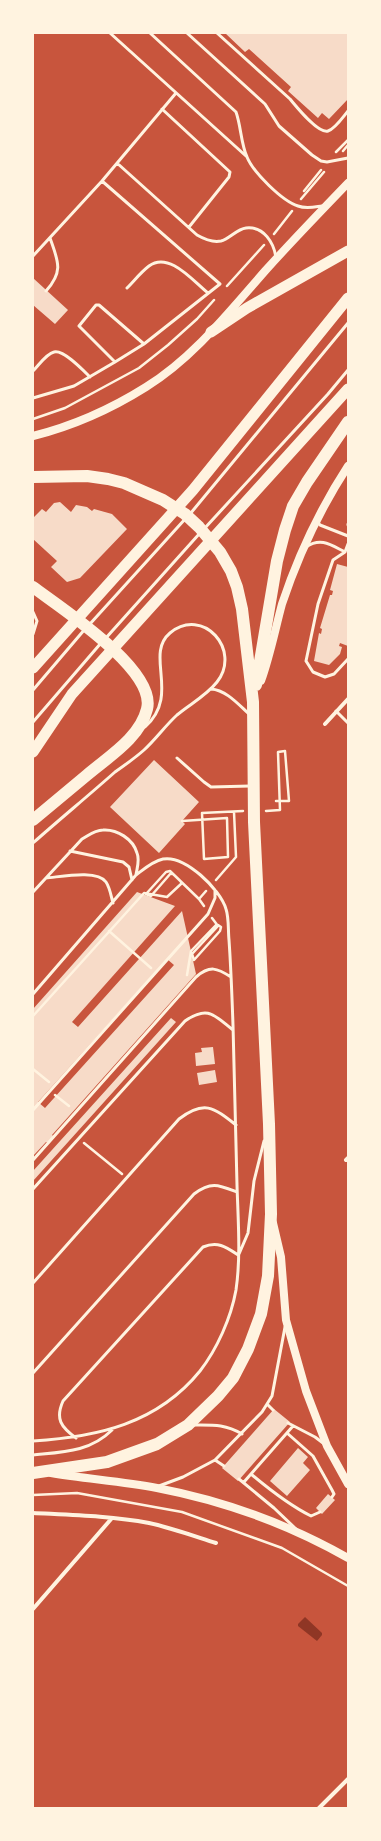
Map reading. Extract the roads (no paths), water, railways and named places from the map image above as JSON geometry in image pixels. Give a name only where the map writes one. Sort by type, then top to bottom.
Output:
[{"type":"highway","points":[[211,332],[247,308],[348,251]]},
{"type":"highway","points":[[33,668],[193,490],[348,298]]},
{"type":"highway","points":[[33,752],[65,704],[102,660],[348,389]]},
{"type":"highway","points":[[253,702],[277,561],[293,506],[307,482],[348,422]]},
{"type":"highway","points":[[33,476],[88,476],[124,483],[163,500],[185,514],[199,527],[220,552],[231,571],[237,587],[242,609],[254,718],[254,786],[269,1124],[270,1214],[268,1276],[260,1314],[248,1349],[233,1378],[218,1396],[188,1425],[168,1438],[129,1455],[107,1462],[39,1472]]},
{"type":"highway","points":[[33,587],[121,656],[136,672],[147,695],[148,707],[143,720],[128,740],[33,820]]},
{"type":"main road","points":[[33,436],[53,431],[95,414],[147,386],[177,364],[211,332],[276,259],[348,183]]},
{"type":"main road","points":[[253,702],[267,665],[283,603],[303,549],[316,520],[348,466]]},
{"type":"main road","points":[[270,1214],[277,1236],[286,1320],[306,1391],[327,1446],[348,1484]]},
{"type":"main road","points":[[39,1472],[156,1488],[206,1499],[251,1512],[298,1531],[348,1558]]},
{"type":"street","points":[[325,724],[348,699]]},
{"type":"street","points":[[33,1513],[112,1518],[172,1529],[216,1543]]},
{"type":"street","points":[[33,1609],[112,1518]]},
{"type":"street","points":[[319,1808],[348,1778]]},
{"type":"lane","points":[[110,33],[246,156],[256,172],[284,198],[297,206],[305,208],[326,206]]},
{"type":"lane","points":[[150,33],[236,112],[240,124],[246,156]]},
{"type":"lane","points":[[187,33],[265,104],[279,126],[312,155],[321,161],[327,162],[348,158]]},
{"type":"lane","points":[[217,33],[324,132],[329,131],[348,111]]},
{"type":"lane","points":[[33,256],[102,181],[176,93]]},
{"type":"lane","points":[[162,109],[230,172],[230,177],[189,227]]},
{"type":"lane","points":[[117,163],[189,227],[208,241],[220,241],[246,228],[258,230],[270,239],[274,247],[276,259]]},
{"type":"lane","points":[[33,398],[74,386],[115,362],[144,344],[220,284],[102,181]]},
{"type":"lane","points":[[46,290],[55,281],[59,263],[50,238]]},
{"type":"lane","points":[[127,288],[150,265],[160,260],[171,262],[208,293]]},
{"type":"lane","points":[[115,362],[79,326],[96,305],[99,305],[144,344]]},
{"type":"lane","points":[[33,690],[78,636],[204,498],[348,322]]},
{"type":"lane","points":[[33,371],[50,354],[56,351],[63,352],[90,377]]},
{"type":"lane","points":[[33,722],[92,653],[328,394],[348,370]]},
{"type":"lane","points":[[316,520],[320,525],[348,536]]},
{"type":"lane","points":[[303,549],[314,542],[326,543],[345,552]]},
{"type":"lane","points":[[348,544],[345,552],[333,560],[318,604],[306,661],[313,672],[325,677],[334,674],[348,659]]},
{"type":"lane","points":[[33,612],[37,621],[33,634]]},
{"type":"lane","points":[[33,844],[143,750],[178,715],[211,689],[224,668],[225,651],[222,643],[210,630],[201,626],[188,624],[178,627],[168,635],[162,644],[160,656],[163,692],[161,703],[156,715],[146,726],[128,740]]},
{"type":"lane","points":[[211,689],[228,696],[254,718]]},
{"type":"lane","points":[[336,712],[348,723]]},
{"type":"lane","points":[[177,758],[211,787],[254,786]]},
{"type":"lane","points":[[33,892],[82,839],[92,833],[102,830],[113,831],[124,836],[133,844],[138,854],[136,875]]},
{"type":"lane","points":[[70,851],[123,862],[129,867],[132,880]]},
{"type":"lane","points":[[33,994],[136,875],[150,865],[162,859],[173,859],[184,863],[199,873],[222,899],[227,910],[231,977],[236,1125],[238,1255],[236,1291],[226,1324],[214,1350],[201,1370],[186,1387],[150,1415],[114,1429],[76,1438],[33,1441]]},
{"type":"lane","points":[[46,878],[95,875],[105,880],[110,889],[113,903]]},
{"type":"lane","points":[[33,1110],[208,914],[216,898],[214,889]]},
{"type":"lane","points":[[33,1160],[196,977],[203,972],[218,969],[231,977]]},
{"type":"lane","points":[[33,1188],[185,1021],[196,1013],[208,1013],[233,1030]]},
{"type":"lane","points":[[33,1283],[179,1120],[191,1110],[200,1106],[216,1110],[236,1125]]},
{"type":"lane","points":[[238,1255],[248,1233],[254,1181],[269,1124]]},
{"type":"lane","points":[[33,1373],[194,1194],[204,1187],[213,1184],[237,1192]]},
{"type":"lane","points":[[76,1438],[66,1430],[60,1421],[59,1410],[63,1401],[68,1395],[203,1247],[212,1243],[220,1244],[238,1255]]},
{"type":"lane","points":[[156,1488],[184,1477],[215,1460],[242,1434],[268,1405],[275,1384],[286,1320]]},
{"type":"lane","points":[[268,1405],[273,1410]]},
{"type":"lane","points":[[288,1423],[315,1436],[327,1446]]},
{"type":"lane","points":[[188,1425],[222,1425],[234,1429],[242,1434]]},
{"type":"lane","points":[[244,1482],[292,1426]]},
{"type":"lane","points":[[33,1455],[69,1451],[90,1446],[114,1429]]},
{"type":"lane","points":[[287,1433],[313,1456],[332,1490],[332,1497]]},
{"type":"lane","points":[[215,1460],[224,1466]]},
{"type":"lane","points":[[251,1474],[284,1501],[298,1510],[311,1516],[320,1512]]},
{"type":"lane","points":[[240,1479],[298,1531]]}]
